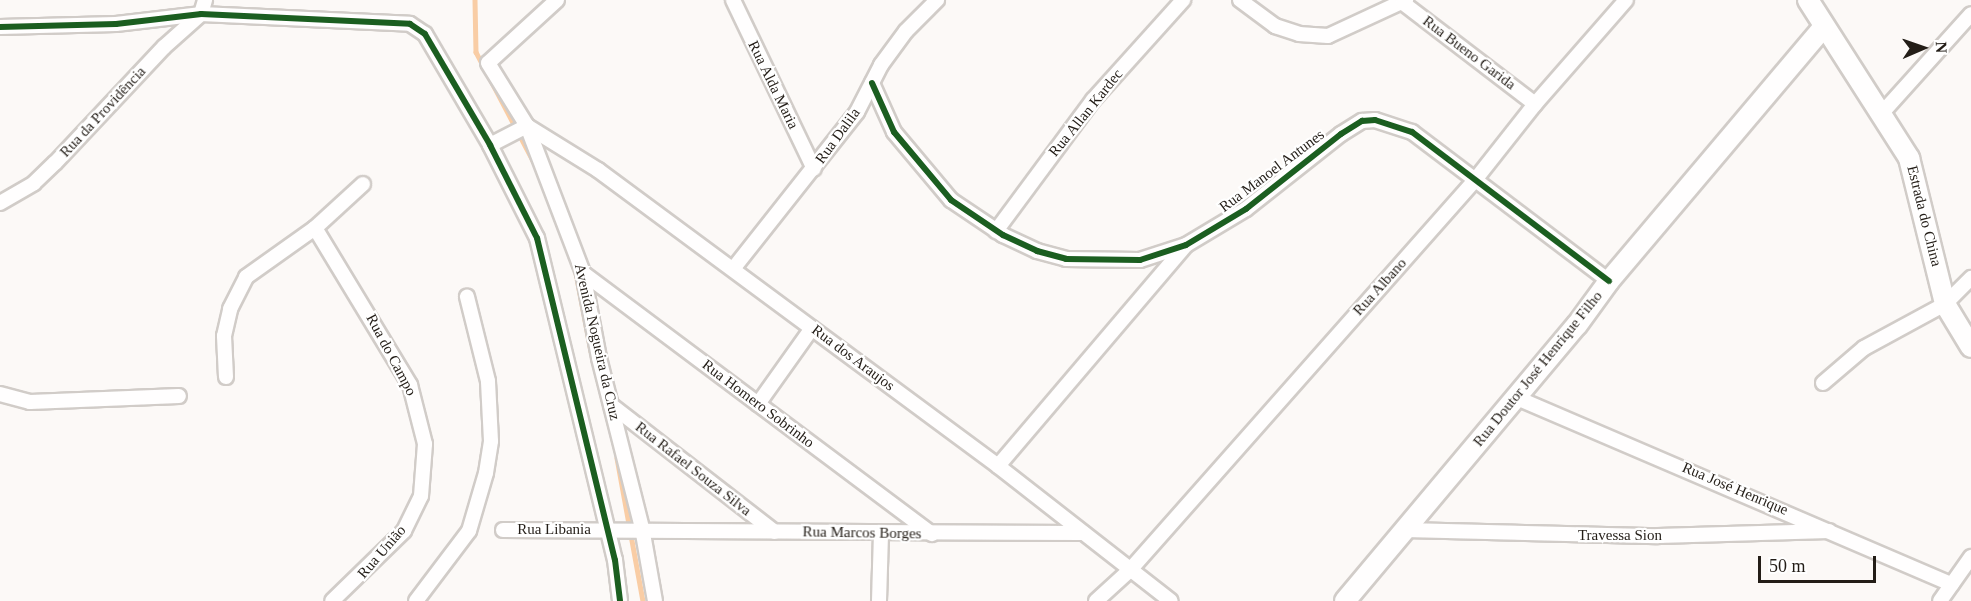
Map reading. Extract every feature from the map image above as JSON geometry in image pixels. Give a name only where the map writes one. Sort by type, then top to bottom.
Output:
[{"type":"street","name":"Avenida Nogueira da Cruz","points":[[557,0],[488,63],[523,128],[583,273],[655,601]]},
{"type":"street","name":"Rua Dalila","points":[[733,269],[857,112],[872,83],[906,31],[937,0]]},
{"type":"street","name":"Rua Allan Kardec","points":[[996,231],[1093,100],[1183,0]]},
{"type":"street","points":[[1240,0],[1275,26],[1299,34],[1328,36],[1405,2]]},
{"type":"street","name":"Rua Albano","points":[[1096,601],[1130,570],[1475,180],[1535,104],[1626,0]]},
{"type":"street","name":"Estrada do China","points":[[1808,0],[1909,158],[1918,183],[1946,304],[1971,347]]},
{"type":"street","name":"Rua Alda Maria","points":[[737,2],[814,169]]},
{"type":"street","name":"Rua Bueno Garida","points":[[1405,2],[1535,104]]},
{"type":"street","points":[[0,27],[116,24],[203,7],[410,24],[425,34],[493,143],[537,237],[608,529],[619,581],[620,601]]},
{"type":"street","name":"Rua da Providência","points":[[0,203],[34,183],[203,7]]},
{"type":"street","points":[[1882,113],[1971,14]]},
{"type":"street","name":"Rua Doutor José Henrique Filho","points":[[1345,601],[1517,398],[1609,280],[1824,27]]},
{"type":"street","name":"Rua Manoel Antunes","points":[[872,83],[894,132],[951,200],[996,231],[1037,251],[1090,261],[1140,260],[1186,245],[1246,209],[1362,121],[1394,123],[1412,132],[1609,280]]},
{"type":"street","points":[[493,143],[523,128]]},
{"type":"street","name":"Rua dos Araujos","points":[[523,128],[598,170],[998,466],[1170,601]]},
{"type":"street","points":[[226,377],[224,336],[230,309],[246,277],[315,228],[363,184]]},
{"type":"street","name":"Rua do Campo","points":[[315,228],[410,385],[425,444],[422,496]]},
{"type":"street","points":[[998,466],[1186,245]]},
{"type":"street","name":"Rua Homero Sobrinho","points":[[583,273],[932,534]]},
{"type":"street","points":[[1823,383],[1864,348],[1946,304],[1971,278]]},
{"type":"street","points":[[416,601],[469,531],[486,473],[491,441],[488,381],[467,297]]},
{"type":"street","points":[[758,404],[813,328]]},
{"type":"street","points":[[0,394],[30,402],[178,396]]},
{"type":"street","name":"Rua José Henrique","points":[[1517,398],[1834,531],[1952,584]]},
{"type":"street","name":"Rua Rafael Souza Silva","points":[[611,405],[775,532]]},
{"type":"street","name":"Rua União","points":[[332,601],[404,531],[422,496]]},
{"type":"street","name":"Rua Libania","points":[[503,530],[640,528]]},
{"type":"street","name":"Rua Marcos Borges","points":[[640,528],[881,534],[1083,533]]},
{"type":"street","name":"Travessa Sion","points":[[1405,530],[1658,536],[1834,531]]},
{"type":"street","points":[[879,601],[881,534]]},
{"type":"street","points":[[1940,601],[1971,557]]},
{"type":"waterway","points":[[475,0],[476,52],[537,168]]},
{"type":"waterway","points":[[575,268],[591,351]]},
{"type":"waterway","points":[[617,458],[643,601]]},
{"type":"cycle path","points":[[0,27],[116,24],[201,14],[410,24],[425,34],[490,145],[537,238],[615,560],[620,601]]},
{"type":"cycle path","points":[[872,83],[894,132],[951,200],[1003,235],[1037,251],[1066,259],[1140,260],[1186,245],[1246,209],[1341,134],[1362,121],[1375,120],[1412,132],[1609,281]]}]
